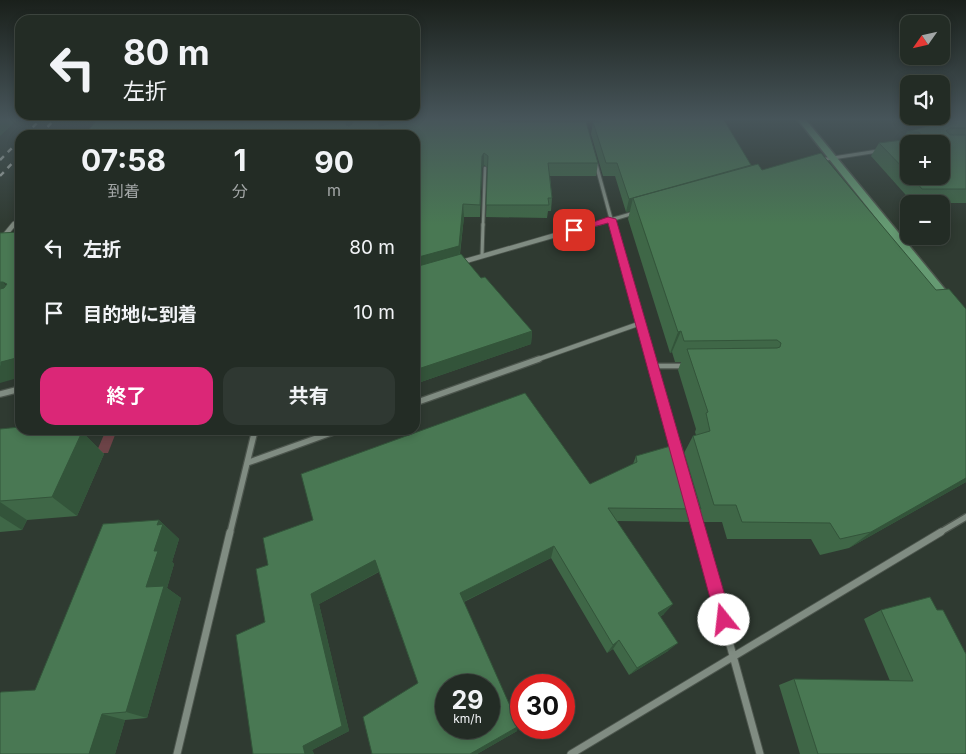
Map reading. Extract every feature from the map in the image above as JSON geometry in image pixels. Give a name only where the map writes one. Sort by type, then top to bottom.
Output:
[{"type":"main road","points":[[831,157],[966,323]]},
{"type":"street","points":[[816,160],[847,155]]},
{"type":"street","points":[[594,158],[679,460]]},
{"type":"street","points":[[453,265],[639,211]]},
{"type":"street","points":[[0,241],[15,223]]},
{"type":"street","points":[[420,401],[641,322]]},
{"type":"street","points":[[0,394],[15,390]]},
{"type":"street","points":[[177,754],[254,435]]},
{"type":"street","points":[[247,462],[325,435]]},
{"type":"street","points":[[692,506],[760,754]]},
{"type":"street","points":[[571,754],[966,517]]},
{"type":"lane","points":[[482,256],[485,168]]},
{"type":"lane","points":[[653,366],[690,366]]},
{"type":"shaded area","points":[[104,435],[115,435],[108,453],[96,453]]},
{"type":"building","points":[[420,155],[483,155],[480,205],[463,204],[459,246],[420,257]]},
{"type":"building","points":[[596,155],[598,163],[548,163],[552,198],[548,198],[549,205],[486,205],[488,156]]},
{"type":"building","points":[[604,155],[745,155],[751,165],[629,199],[617,163],[606,163]]},
{"type":"building","points":[[813,155],[823,155],[936,290],[949,289],[966,309],[966,478],[871,532],[840,539],[830,523],[742,522],[736,505],[714,505],[693,436],[710,431],[706,413],[708,412],[687,349],[777,348],[780,347],[781,343],[777,340],[684,341],[681,331],[678,332],[633,198],[758,164],[762,170]]},
{"type":"building","points":[[891,155],[900,155],[900,165]]},
{"type":"building","points":[[950,155],[966,155],[966,189],[922,189],[919,185],[950,185]]},
{"type":"building","points":[[15,232],[15,358],[1,362],[1,366],[0,289],[4,288],[7,284],[0,282],[0,233]]},
{"type":"building","points":[[461,254],[481,278],[485,277],[532,331],[420,368],[420,266]]},
{"type":"building","points":[[525,393],[590,484],[637,462],[636,456],[681,443],[701,509],[608,508],[673,604],[658,613],[678,643],[637,668],[619,640],[613,645],[554,546],[460,593],[496,674],[435,674],[435,739],[496,739],[470,754],[372,754],[363,717],[418,683],[375,560],[311,594],[342,726],[303,746],[305,754],[253,754],[236,635],[265,622],[256,569],[268,565],[263,538],[313,520],[301,474],[409,435],[420,435],[420,431]]},
{"type":"building","points":[[15,428],[15,435],[81,435],[52,497],[0,501],[0,429]]},
{"type":"building","points":[[159,520],[157,525],[163,524],[154,551],[158,551],[146,587],[164,586],[126,712],[102,714],[89,754],[0,754],[0,693],[35,690],[103,524]]},
{"type":"building","points":[[930,597],[937,610],[943,610],[966,654],[966,754],[818,754],[794,679],[913,681],[881,610]]},
{"type":"building","points":[[500,683],[510,706],[510,731],[500,737]]},
{"type":"railway","points":[[0,160],[5,155]]},
{"type":"railway","points":[[0,176],[15,160]]},
{"type":"route","points":[[574,230],[611,219],[724,620]]}]
